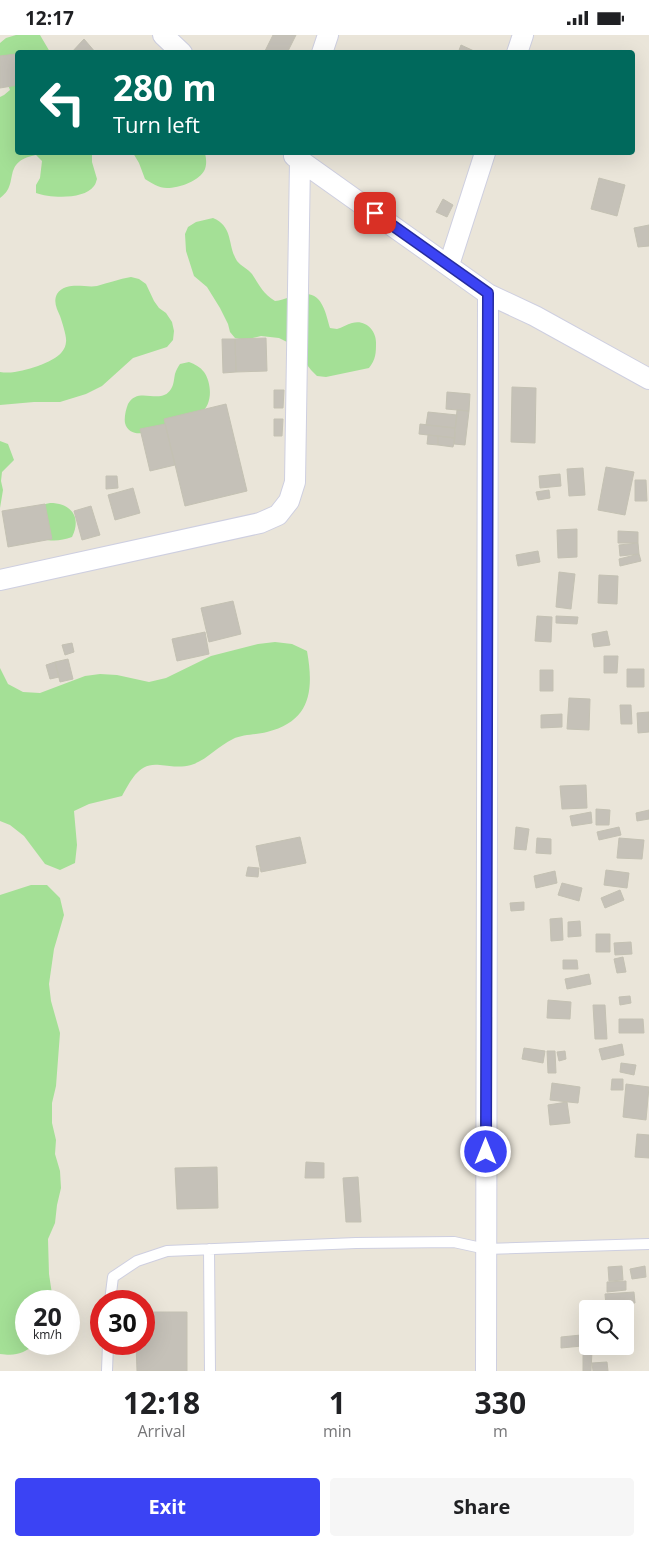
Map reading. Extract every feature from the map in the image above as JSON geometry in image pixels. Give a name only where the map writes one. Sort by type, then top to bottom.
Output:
[{"type":"street","points":[[163,35],[179,50]]},
{"type":"street","points":[[323,50],[328,35]]},
{"type":"street","points":[[519,50],[523,35]]},
{"type":"street","points":[[449,265],[484,155]]},
{"type":"street","points":[[295,157],[488,293],[649,379]]},
{"type":"street","points":[[0,580],[260,523],[278,515],[289,501],[295,482],[295,157]]},
{"type":"street","points":[[486,1371],[488,293]]},
{"type":"lane","points":[[112,1290],[114,1277],[137,1261],[167,1251],[356,1243],[454,1242],[486,1249],[649,1244]]},
{"type":"lane","points":[[209,1249],[210,1371]]},
{"type":"lane","points":[[107,1371],[108,1355]]},
{"type":"green space","points":[[16,35],[40,35],[49,50],[15,50],[15,155],[36,155],[25,158],[18,163],[14,168],[6,192],[0,198],[0,97],[10,90],[0,64],[0,43],[6,38]]},
{"type":"green space","points":[[36,155],[92,155],[97,179],[96,183],[89,191],[75,196],[58,197],[36,193],[42,161]]},
{"type":"green space","points":[[134,155],[205,155],[206,167],[199,177],[189,183],[172,188],[164,188],[145,179]]},
{"type":"green space","points":[[213,218],[220,222],[227,231],[237,261],[252,274],[267,295],[275,301],[302,294],[312,295],[323,306],[330,328],[337,329],[357,322],[369,327],[374,333],[376,342],[375,356],[369,368],[326,377],[317,376],[294,348],[279,338],[261,336],[244,340],[235,338],[207,287],[194,276],[186,251],[185,234],[188,227],[196,222]]},
{"type":"green space","points":[[131,277],[139,279],[146,284],[154,301],[172,322],[173,340],[167,347],[133,358],[102,386],[86,394],[60,402],[0,405],[0,372],[14,372],[38,366],[55,358],[63,351],[66,340],[65,333],[55,303],[57,294],[61,290],[70,286],[97,286]]},
{"type":"green space","points":[[189,362],[202,370],[209,382],[209,400],[204,410],[193,416],[170,421],[162,427],[146,433],[135,433],[127,428],[125,423],[126,411],[132,399],[143,395],[161,396],[167,394],[172,387],[175,373],[180,364]]},
{"type":"green space","points":[[0,441],[8,444],[14,460],[2,472],[3,490],[0,508]]},
{"type":"green space","points":[[50,503],[64,505],[73,513],[76,523],[72,537],[56,541],[40,538],[41,505]]},
{"type":"green space","points":[[275,642],[292,644],[307,651],[310,679],[309,691],[301,712],[282,727],[233,739],[202,760],[191,765],[179,767],[146,766],[136,773],[122,796],[89,804],[74,811],[77,845],[75,863],[60,870],[45,864],[24,836],[10,825],[0,821],[0,668],[8,684],[23,692],[40,693],[85,676],[100,674],[117,675],[149,682],[166,678],[211,656],[258,644]]},
{"type":"green space","points":[[31,885],[47,885],[60,898],[64,915],[54,949],[49,984],[51,1001],[60,1033],[56,1086],[52,1103],[52,1123],[56,1140],[55,1154],[60,1171],[61,1188],[55,1223],[48,1239],[51,1290],[15,1290],[15,1354],[6,1355],[0,1354],[0,895]]},
{"type":"building","points":[[273,35],[296,35],[288,50],[266,50]]},
{"type":"building","points":[[84,39],[93,50],[74,50]]},
{"type":"building","points":[[461,45],[472,50],[459,50]]},
{"type":"building","points":[[15,54],[15,86],[0,88],[0,56]]},
{"type":"building","points":[[599,178],[625,185],[617,216],[591,209]]},
{"type":"building","points":[[443,199],[453,205],[447,217],[436,212]]},
{"type":"building","points":[[649,225],[649,246],[638,247],[634,228]]},
{"type":"building","points":[[266,338],[267,371],[236,372],[235,339]]},
{"type":"building","points":[[222,339],[235,339],[236,372],[223,373]]},
{"type":"building","points":[[512,387],[536,388],[535,443],[511,442]]},
{"type":"building","points":[[274,390],[284,390],[283,408],[274,408]]},
{"type":"building","points":[[447,392],[470,394],[469,411],[446,409]]},
{"type":"building","points":[[226,404],[247,491],[185,506],[164,419]]},
{"type":"building","points":[[457,410],[469,411],[465,445],[454,444]]},
{"type":"building","points":[[428,412],[457,415],[455,428],[426,425]]},
{"type":"building","points":[[274,419],[283,419],[282,436],[274,436]]},
{"type":"building","points":[[165,424],[175,465],[150,471],[140,429]]},
{"type":"building","points":[[420,424],[455,428],[455,438],[419,434]]},
{"type":"building","points":[[428,435],[438,436],[438,445],[427,444]]},
{"type":"building","points":[[438,436],[455,438],[453,447],[438,445]]},
{"type":"building","points":[[606,467],[634,472],[625,515],[598,510]]},
{"type":"building","points":[[583,468],[585,495],[569,496],[567,469]]},
{"type":"building","points":[[560,474],[561,486],[540,488],[539,476]]},
{"type":"building","points":[[106,476],[117,476],[118,488],[106,489]]},
{"type":"building","points":[[635,480],[646,480],[647,501],[635,501]]},
{"type":"building","points":[[133,488],[140,513],[115,520],[108,495]]},
{"type":"building","points":[[549,490],[550,498],[538,500],[536,492]]},
{"type":"building","points":[[45,504],[52,539],[8,547],[2,511]]},
{"type":"building","points":[[91,506],[100,535],[82,540],[74,511]]},
{"type":"building","points":[[577,529],[577,557],[558,558],[557,530]]},
{"type":"building","points":[[618,531],[638,532],[638,543],[618,543]]},
{"type":"building","points":[[638,543],[639,554],[620,556],[619,545]]},
{"type":"building","points":[[538,551],[540,562],[518,566],[516,555]]},
{"type":"building","points":[[639,554],[641,561],[620,566],[619,559]]},
{"type":"building","points":[[559,572],[575,574],[571,609],[556,607]]},
{"type":"building","points":[[599,575],[618,576],[617,604],[598,603]]},
{"type":"building","points":[[233,601],[241,634],[209,642],[201,608]]},
{"type":"building","points":[[537,616],[552,617],[551,642],[535,641]]},
{"type":"building","points":[[556,616],[578,617],[577,624],[556,623]]},
{"type":"building","points":[[607,631],[610,645],[594,647],[592,634]]},
{"type":"building","points":[[205,632],[209,654],[177,661],[172,639]]},
{"type":"building","points":[[72,643],[74,652],[65,655],[62,645]]},
{"type":"building","points":[[604,656],[618,656],[617,673],[604,673]]},
{"type":"building","points":[[68,659],[73,679],[60,682],[55,662]]},
{"type":"building","points":[[55,662],[59,677],[50,679],[46,665]]},
{"type":"building","points":[[627,669],[644,669],[644,687],[627,687]]},
{"type":"building","points":[[540,670],[553,670],[553,691],[540,691]]},
{"type":"building","points":[[569,698],[590,699],[589,730],[567,729]]},
{"type":"building","points":[[620,705],[631,705],[632,724],[621,724]]},
{"type":"building","points":[[649,712],[649,732],[638,733],[637,713]]},
{"type":"building","points":[[562,714],[562,727],[541,728],[541,715]]},
{"type":"building","points":[[586,785],[587,808],[562,809],[560,786]]},
{"type":"building","points":[[596,809],[610,810],[609,825],[596,825]]},
{"type":"building","points":[[649,810],[649,819],[637,821],[636,813]]},
{"type":"building","points":[[591,812],[592,823],[572,826],[570,816]]},
{"type":"building","points":[[516,827],[529,829],[526,850],[514,849]]},
{"type":"building","points":[[619,827],[621,835],[599,840],[597,832]]},
{"type":"building","points":[[300,837],[306,863],[261,872],[256,846]]},
{"type":"building","points":[[537,838],[551,839],[551,854],[536,853]]},
{"type":"building","points":[[619,838],[644,840],[642,859],[617,858]]},
{"type":"building","points":[[248,867],[259,868],[258,877],[246,876]]},
{"type":"building","points":[[606,870],[629,873],[627,888],[604,885]]},
{"type":"building","points":[[555,871],[557,883],[536,888],[534,876]]},
{"type":"building","points":[[562,883],[582,888],[579,901],[558,895]]},
{"type":"building","points":[[620,890],[624,900],[605,908],[601,898]]},
{"type":"building","points":[[524,902],[524,910],[511,911],[510,903]]},
{"type":"building","points":[[562,918],[563,940],[551,941],[550,919]]},
{"type":"building","points":[[580,921],[581,936],[568,937],[568,922]]},
{"type":"building","points":[[596,934],[610,934],[610,952],[596,952]]},
{"type":"building","points":[[631,942],[632,954],[615,955],[614,943]]},
{"type":"building","points":[[623,957],[626,972],[617,973],[614,959]]},
{"type":"building","points":[[563,960],[577,960],[578,969],[563,969]]},
{"type":"building","points":[[589,974],[591,984],[567,989],[565,979]]},
{"type":"building","points":[[630,996],[631,1003],[620,1005],[619,997]]},
{"type":"building","points":[[548,1000],[571,1002],[570,1019],[547,1018]]},
{"type":"building","points":[[593,1005],[605,1005],[607,1039],[595,1039]]},
{"type":"building","points":[[619,1019],[643,1019],[644,1033],[619,1033]]},
{"type":"building","points":[[622,1044],[624,1055],[602,1060],[599,1049]]},
{"type":"building","points":[[524,1048],[545,1051],[543,1063],[522,1059]]},
{"type":"building","points":[[547,1051],[555,1051],[556,1073],[548,1073]]},
{"type":"building","points":[[565,1051],[566,1059],[559,1061],[557,1052]]},
{"type":"building","points":[[621,1063],[636,1065],[634,1075],[620,1072]]},
{"type":"building","points":[[612,1079],[623,1079],[623,1090],[611,1090]]},
{"type":"building","points":[[552,1083],[580,1087],[578,1103],[550,1100]]},
{"type":"building","points":[[626,1084],[649,1087],[646,1120],[623,1117]]},
{"type":"building","points":[[567,1102],[570,1123],[550,1125],[548,1105]]},
{"type":"building","points":[[637,1134],[649,1135],[649,1158],[635,1157]]},
{"type":"building","points":[[306,1162],[324,1163],[324,1178],[305,1178]]},
{"type":"building","points":[[217,1167],[218,1208],[177,1209],[175,1168]]},
{"type":"building","points":[[358,1177],[361,1222],[346,1222],[343,1178]]},
{"type":"building","points":[[622,1266],[623,1280],[609,1281],[608,1267]]},
{"type":"building","points":[[645,1266],[646,1277],[632,1279],[630,1269]]},
{"type":"building","points":[[626,1281],[626,1290],[607,1292],[607,1282]]},
{"type":"building","points":[[634,1292],[635,1303],[634,1300],[606,1300],[605,1294]]},
{"type":"building","points":[[155,1312],[187,1312],[187,1371],[137,1371],[136,1355],[155,1355]]},
{"type":"building","points":[[579,1335],[579,1346],[561,1348],[561,1337]]},
{"type":"building","points":[[583,1355],[592,1355],[591,1371],[583,1371]]},
{"type":"building","points":[[607,1362],[608,1371],[593,1371],[592,1363]]},
{"type":"route","points":[[375,213],[488,293],[486,1152]]}]
